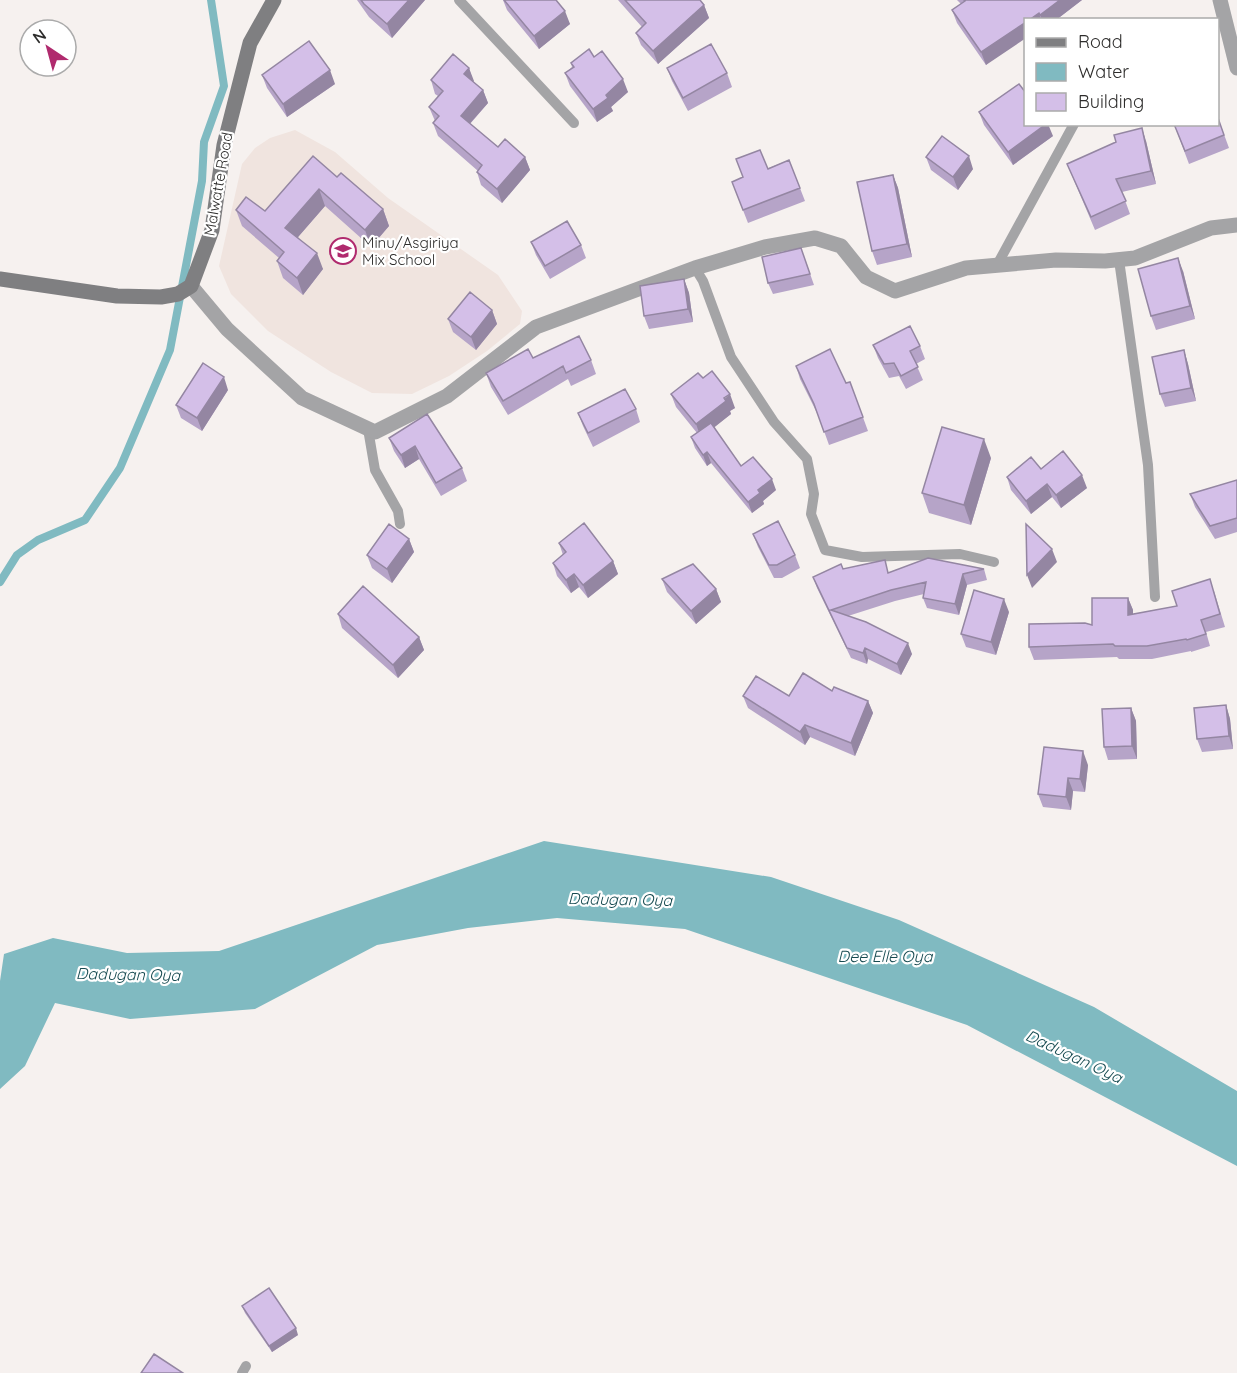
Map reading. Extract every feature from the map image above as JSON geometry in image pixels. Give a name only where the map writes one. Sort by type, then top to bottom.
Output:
[{"type":"street","name":"Malwatte Road","points":[[191,286],[212,230],[224,145],[250,43],[274,0]]},
{"type":"street","points":[[1220,0],[1237,68]]},
{"type":"street","points":[[0,279],[117,296],[161,297],[178,294],[191,286],[226,329],[302,398],[375,432],[447,396],[536,327],[695,268],[765,247],[815,238],[841,246],[866,277],[895,291],[966,268],[1056,260],[1136,258],[1211,228],[1237,225]]},
{"type":"lane","points":[[459,0],[574,123]]},
{"type":"lane","points":[[997,266],[1073,126]]},
{"type":"lane","points":[[1119,260],[1148,465],[1155,597]]},
{"type":"lane","points":[[695,268],[703,281],[731,357],[774,422],[807,459],[814,494],[811,514],[825,550],[862,557],[960,554],[994,562]]},
{"type":"lane","points":[[368,429],[375,470],[398,511],[400,524]]},
{"type":"shaded area","name":"Minu/Asgiriya Mix School","points":[[295,130],[335,152],[388,198],[498,275],[522,311],[520,324],[487,351],[449,376],[412,394],[372,393],[331,372],[268,331],[231,294],[219,266],[242,164],[255,148],[270,138]]},
{"type":"water","name":"Dee Elle Oya","points":[[544,841],[771,877],[899,920],[1094,1007],[1237,1091],[1237,1166],[967,1025],[685,929],[557,918],[468,928],[377,945],[255,1009],[130,1019],[55,1003],[25,1066],[0,1089],[0,981],[4,954],[53,938],[127,953],[219,951]]},
{"type":"building","points":[[361,0],[409,0],[387,24]]},
{"type":"building","points":[[504,0],[556,0],[565,11],[534,36]]},
{"type":"building","points":[[625,0],[700,0],[704,5],[653,51],[636,33],[646,23]]},
{"type":"building","points":[[1060,0],[1040,15],[1039,13],[1032,18],[1024,18],[1024,23],[981,52],[952,10],[965,1]]},
{"type":"building","points":[[309,41],[330,70],[283,104],[262,75]]},
{"type":"building","points":[[711,44],[727,73],[683,98],[667,68]]},
{"type":"building","points":[[589,49],[594,57],[602,51],[623,79],[606,95],[608,98],[593,109],[565,73],[574,67],[571,63]]},
{"type":"building","points":[[453,54],[469,68],[464,74],[483,90],[461,116],[498,147],[505,139],[525,157],[497,189],[477,172],[482,165],[433,123],[439,116],[429,107],[443,91],[431,80]]},
{"type":"building","points":[[1019,84],[1024,90],[1024,126],[1043,126],[1008,152],[979,112]]},
{"type":"building","points":[[1219,121],[1224,135],[1185,151],[1175,126],[1219,126]]},
{"type":"building","points":[[1142,128],[1151,171],[1116,179],[1126,201],[1091,217],[1067,164],[1116,142],[1114,135]]},
{"type":"building","points":[[942,136],[969,156],[953,177],[926,157]]},
{"type":"building","points":[[760,150],[768,169],[789,160],[800,188],[743,210],[732,182],[743,177],[736,159]]},
{"type":"building","points":[[313,156],[337,177],[341,173],[383,209],[365,230],[319,189],[285,228],[317,253],[297,278],[277,261],[284,252],[236,210],[246,197],[265,211]]},
{"type":"building","points":[[893,175],[907,244],[872,251],[857,182]]},
{"type":"building","points":[[567,221],[581,245],[545,266],[531,242]]},
{"type":"building","points":[[801,248],[810,274],[768,283],[762,257]]},
{"type":"building","points":[[1178,258],[1190,306],[1151,316],[1138,269]]},
{"type":"building","points":[[684,279],[688,309],[644,316],[640,286]]},
{"type":"building","points":[[470,292],[492,310],[471,337],[448,319]]},
{"type":"building","points":[[910,326],[920,346],[910,351],[918,367],[901,376],[894,363],[884,364],[873,345]]},
{"type":"building","points":[[579,336],[591,360],[566,373],[563,366],[503,401],[486,373],[528,349],[533,358]]},
{"type":"building","points":[[830,349],[846,383],[850,382],[863,417],[824,432],[796,366]]},
{"type":"building","points":[[1184,350],[1191,388],[1160,394],[1152,357]]},
{"type":"building","points":[[203,363],[224,377],[197,418],[176,405]]},
{"type":"building","points":[[712,371],[730,394],[724,398],[726,401],[696,424],[671,394],[698,373],[703,378]]},
{"type":"building","points":[[625,389],[636,409],[588,433],[578,413]]},
{"type":"building","points":[[427,414],[462,468],[436,483],[415,446],[401,455],[389,438]]},
{"type":"building","points":[[711,423],[741,466],[753,457],[772,479],[758,490],[760,493],[748,502],[707,452],[703,455],[691,437]]},
{"type":"building","points":[[942,427],[984,439],[964,505],[922,493]]},
{"type":"building","points":[[1063,451],[1082,475],[1056,495],[1047,484],[1026,501],[1007,477],[1031,457],[1041,469]]},
{"type":"building","points":[[1237,480],[1237,518],[1210,526],[1190,494]]},
{"type":"building","points":[[778,521],[795,555],[777,565],[769,565],[753,534]]},
{"type":"building","points":[[584,523],[613,561],[583,585],[574,574],[566,580],[553,563],[566,552],[559,543]]},
{"type":"building","points":[[389,524],[409,539],[387,569],[367,555]]},
{"type":"building","points":[[1026,524],[1052,549],[1027,575]]},
{"type":"building","points":[[928,558],[984,569],[963,574],[955,604],[923,598],[926,582],[891,590],[831,610],[866,622],[908,643],[897,664],[865,648],[863,653],[847,648],[813,577],[841,564],[843,569],[885,560],[888,573]]},
{"type":"building","points":[[693,564],[716,589],[691,611],[662,579]]},
{"type":"building","points":[[1210,579],[1220,614],[1201,620],[1206,634],[1187,640],[1147,646],[1115,646],[1113,644],[1029,647],[1029,624],[1085,623],[1092,625],[1092,598],[1128,598],[1128,615],[1177,606],[1172,591]]},
{"type":"building","points":[[363,586],[419,637],[393,665],[338,614]]},
{"type":"building","points":[[974,590],[1004,599],[991,642],[961,634]]},
{"type":"building","points":[[803,673],[832,691],[834,687],[868,701],[851,743],[805,725],[800,732],[743,696],[756,676],[789,696]]},
{"type":"building","points":[[1226,705],[1229,736],[1197,739],[1194,708]]},
{"type":"building","points":[[1131,708],[1132,746],[1104,747],[1102,709]]},
{"type":"building","points":[[1044,747],[1083,751],[1080,779],[1068,778],[1066,797],[1038,794]]},
{"type":"building","points":[[269,1288],[296,1328],[269,1346],[242,1306]]},
{"type":"building","points":[[154,1354],[183,1373],[141,1373]]},
{"type":"waterway","points":[[0,582],[17,555],[38,540],[85,520],[120,468],[170,350],[202,181],[204,142],[224,86],[211,0]]},
{"type":"place","name":"Minu/Asgiriya Mix School","points":[[343,251]]},
{"type":"water label","name":"Dadugan Oya","points":[[620,899]]},
{"type":"water label","name":"Dadugan Oya","points":[[128,974]]},
{"type":"water label","name":"Dadugan Oya","points":[[1074,1056]]}]
